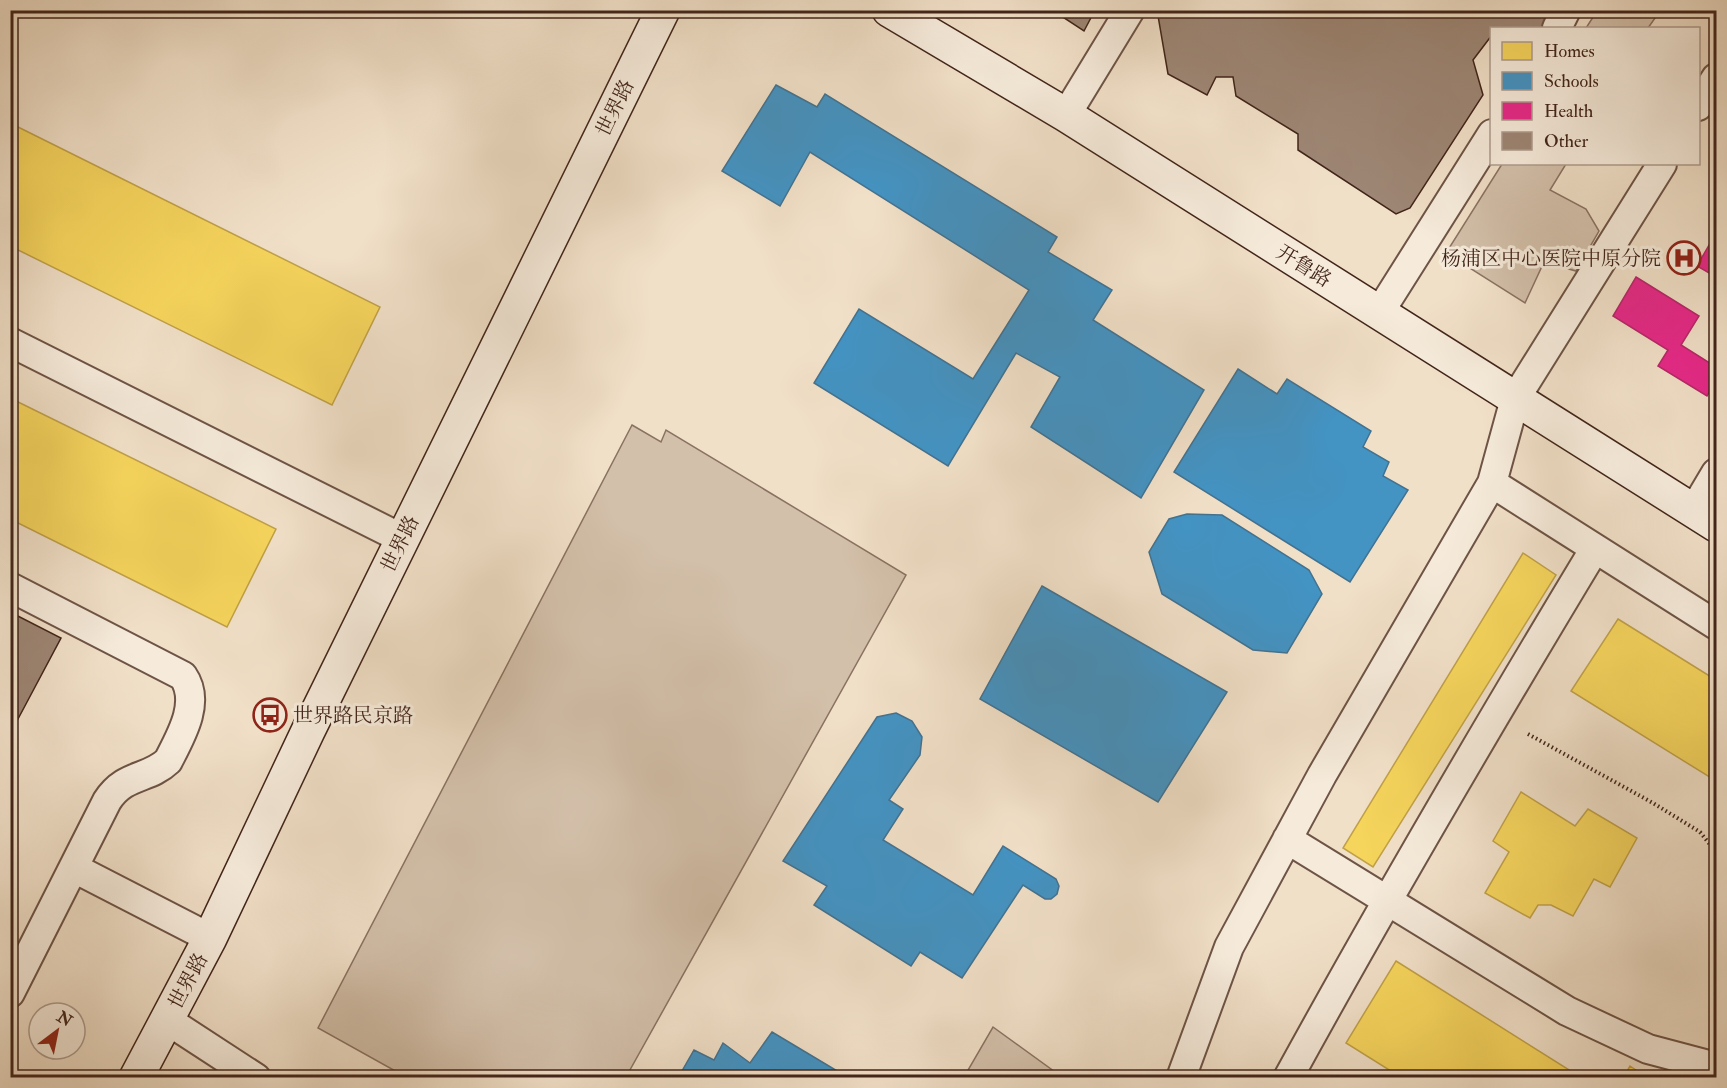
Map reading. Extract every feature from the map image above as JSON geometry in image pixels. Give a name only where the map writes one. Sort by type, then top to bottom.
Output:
[{"type":"street","name":"世界路","points":[[136,1077],[210,938],[308,731],[663,10]]},
{"type":"street","name":"开鲁路","points":[[890,10],[1066,115],[1705,518]]},
{"type":"lane","points":[[1066,115],[1130,10]]},
{"type":"lane","points":[[1558,27],[1566,10]]},
{"type":"lane","points":[[1700,103],[1716,78]]},
{"type":"lane","points":[[1379,313],[1490,136]]},
{"type":"lane","points":[[1181,1077],[1229,947],[1287,839],[1492,483],[1515,399],[1661,165]]},
{"type":"lane","points":[[10,342],[402,540]]},
{"type":"lane","points":[[1705,518],[1716,473]]},
{"type":"lane","points":[[1492,483],[1594,550],[1716,625]]},
{"type":"lane","points":[[1288,1077],[1386,901],[1426,837],[1494,715],[1594,550]]},
{"type":"lane","points":[[10,586],[174,671],[183,676],[190,686],[188,715],[168,761],[163,766],[129,779],[115,789],[10,993]]},
{"type":"lane","points":[[1287,839],[1567,1011],[1648,1049],[1716,1067]]},
{"type":"lane","points":[[74,868],[210,938]]},
{"type":"lane","points":[[167,1020],[256,1077]]},
{"type":"path","points":[[1494,715],[1653,803],[1700,832],[1716,852]]},
{"type":"shaded area","points":[[1597,10],[1660,11],[1649,27],[1587,27]]},
{"type":"shaded area","points":[[1501,165],[1565,165],[1550,190],[1586,209],[1599,231],[1576,271],[1544,262],[1525,303],[1446,253]]},
{"type":"shaded area","points":[[632,425],[661,442],[666,430],[906,575],[626,1077],[406,1077],[318,1028]]},
{"type":"shaded area","points":[[993,1027],[1062,1077],[964,1077]]},
{"type":"building: Homes","points":[[10,123],[380,307],[332,405],[10,246]]},
{"type":"building: Homes","points":[[10,398],[276,529],[227,627],[10,519]]},
{"type":"building: Homes","points":[[1523,553],[1556,575],[1373,867],[1343,848]]},
{"type":"building: Homes","points":[[1618,619],[1716,680],[1716,781],[1571,691]]},
{"type":"building: Homes","points":[[1521,792],[1575,826],[1588,809],[1637,838],[1610,887],[1594,879],[1573,916],[1551,905],[1538,905],[1530,918],[1485,893],[1509,852],[1493,841]]},
{"type":"building: Homes","points":[[1396,961],[1582,1078],[1402,1078],[1346,1043]]},
{"type":"building: Homes","points":[[1630,1066],[1648,1078],[1623,1078]]},
{"type":"building: Schools","points":[[776,85],[817,107],[825,94],[1057,237],[1048,252],[1112,290],[1093,320],[1204,390],[1141,498],[1031,427],[1060,377],[1016,353],[948,466],[814,383],[859,309],[973,379],[1029,290],[810,152],[780,206],[722,171]]},
{"type":"building: Schools","points":[[1238,369],[1277,394],[1287,379],[1371,431],[1363,447],[1389,462],[1383,476],[1408,490],[1350,582],[1174,472]]},
{"type":"building: Schools","points":[[1187,514],[1222,515],[1309,570],[1322,594],[1287,653],[1253,650],[1162,594],[1149,552],[1169,519]]},
{"type":"building: Schools","points":[[1042,586],[1227,692],[1158,802],[980,699]]},
{"type":"building: Schools","points":[[896,713],[912,721],[922,737],[920,755],[889,800],[903,809],[883,840],[973,895],[1003,846],[1056,879],[1059,886],[1057,894],[1051,899],[1045,899],[1023,885],[962,978],[920,952],[911,966],[814,905],[827,886],[783,861],[877,717]]},
{"type":"building: Schools","points":[[772,1032],[849,1078],[678,1078],[694,1050],[714,1060],[723,1043],[750,1063]]},
{"type":"building: Health","points":[[1716,233],[1716,277],[1697,266]]},
{"type":"building: Health","points":[[1636,277],[1699,316],[1681,345],[1716,367],[1716,381],[1707,396],[1658,366],[1668,350],[1613,316]]},
{"type":"building: Other","points":[[1052,10],[1095,10],[1084,31]]},
{"type":"building: Other","points":[[1157,10],[1553,10],[1545,27],[1490,27],[1490,38],[1473,60],[1483,95],[1410,208],[1396,214],[1298,150],[1298,134],[1236,96],[1233,77],[1216,77],[1207,95],[1168,74]]},
{"type":"building: Other","points":[[10,612],[61,638],[10,734]]},
{"type":"place","name":"杨浦区中心医院中原分院","points":[[1684,258]]},
{"type":"place","name":"世界路民京路","points":[[270,715]]}]
